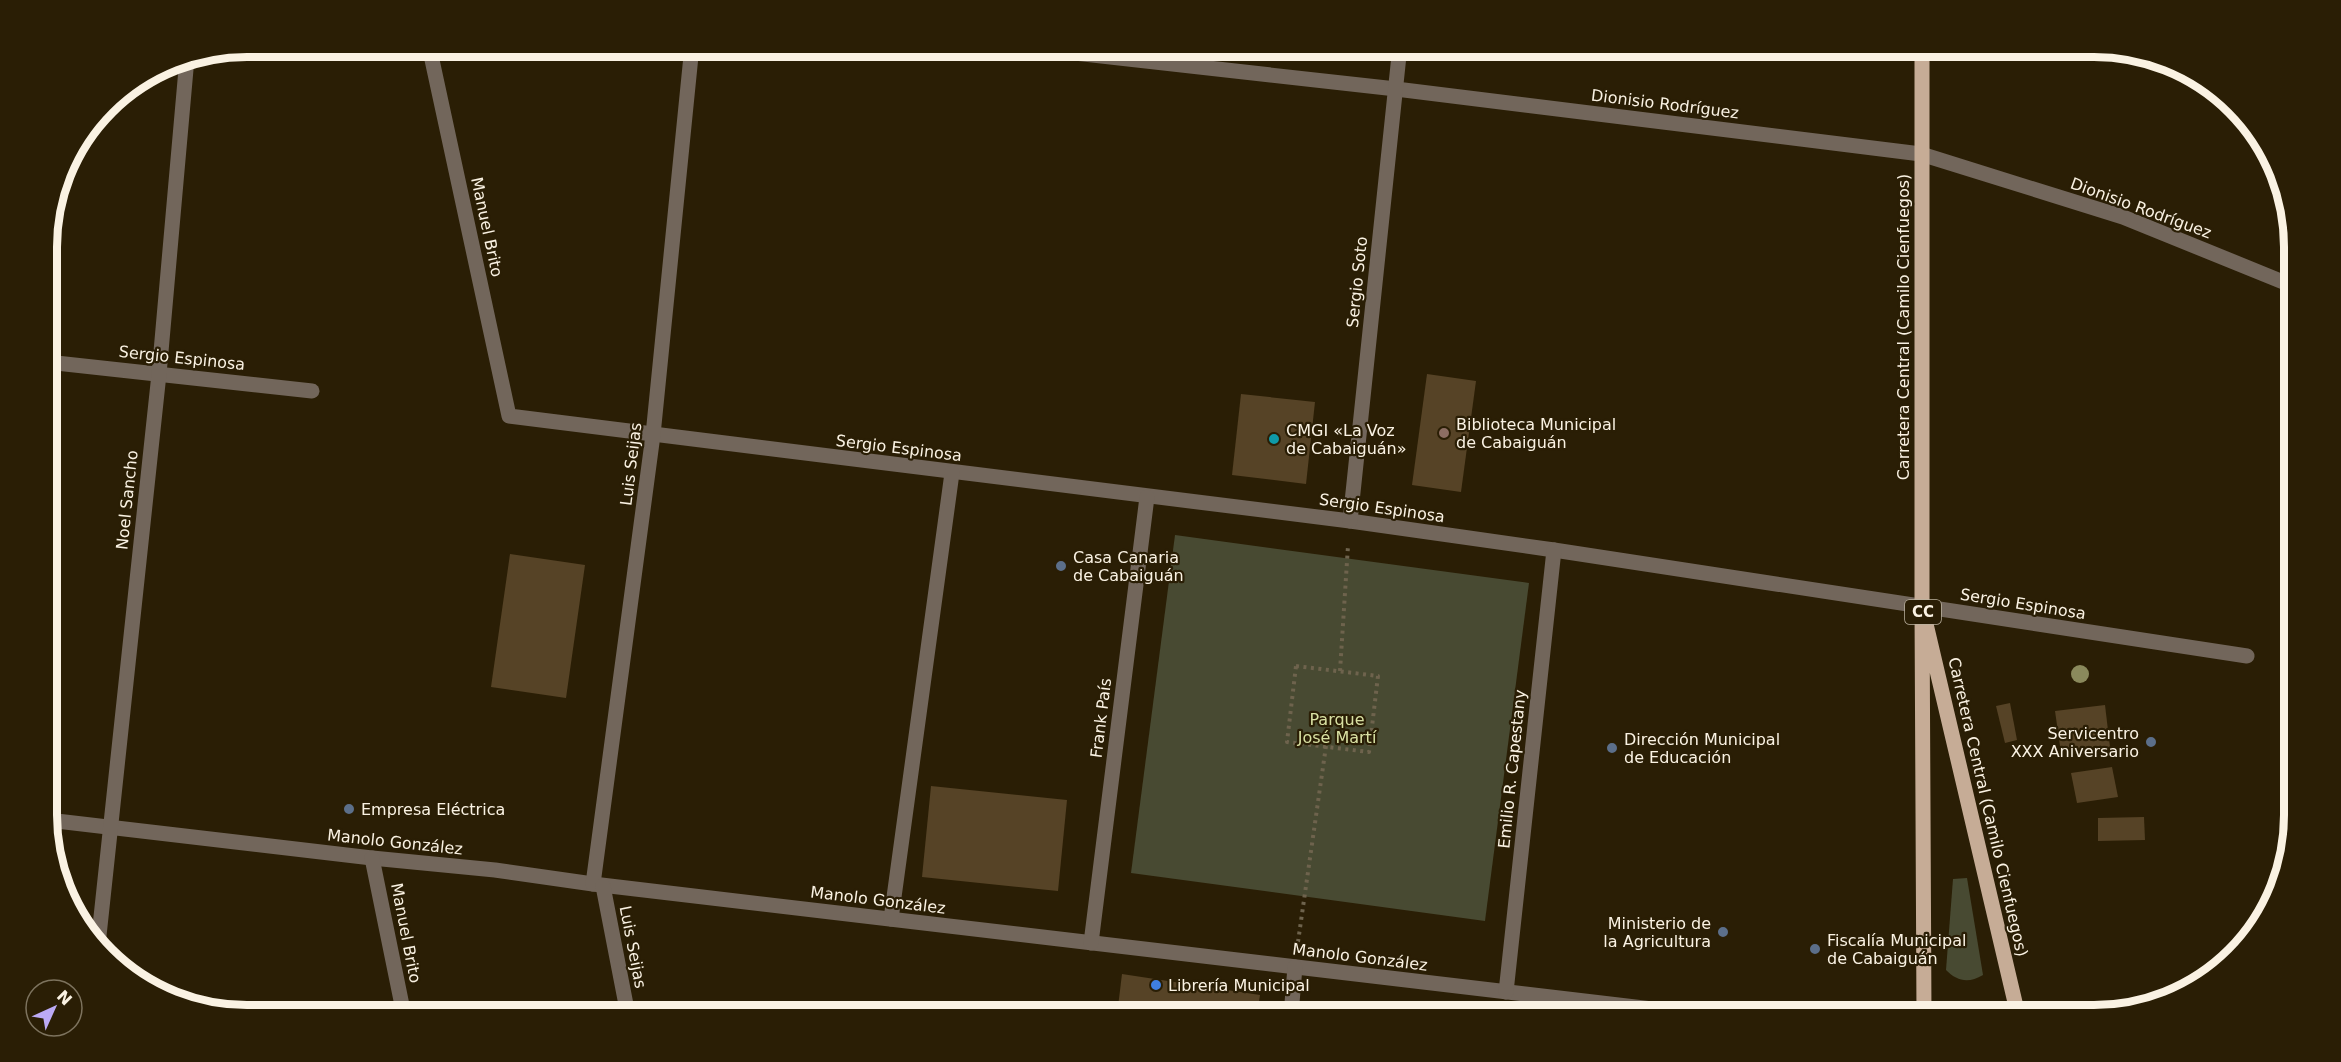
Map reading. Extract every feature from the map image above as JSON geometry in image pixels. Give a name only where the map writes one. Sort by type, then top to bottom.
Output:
[{"type":"main road","name":"Carretera Central (Camilo Cienfuegos)","points":[[1922,57],[1924,1005]]},
{"type":"main road","name":"Carretera Central (Camilo Cienfuegos)","points":[[1922,607],[2016,1005]]},
{"type":"street","name":"Manuel Brito","points":[[431,57],[509,416]]},
{"type":"street","name":"Luis Seijas","points":[[626,1005],[598,885],[653,435],[691,57]]},
{"type":"street","name":"Dionisio Rodríguez","points":[[1109,57],[1396,89],[1921,154],[2123,218],[2284,282]]},
{"type":"street","name":"Sergio Soto","points":[[1350,521],[1399,57]]},
{"type":"street","name":"Noel Sancho","points":[[99,934],[159,374],[186,67]]},
{"type":"street","name":"Sergio Espinosa","points":[[57,363],[312,391]]},
{"type":"street","name":"Sergio Espinosa","points":[[509,416],[1350,521],[2247,656]]},
{"type":"street","points":[[891,920],[952,473]]},
{"type":"street","name":"Frank País","points":[[1091,943],[1147,497]]},
{"type":"street","name":"Emilio R. Capestany","points":[[1506,992],[1554,550]]},
{"type":"street","name":"Manolo González","points":[[57,821],[495,870],[598,885],[1617,1005]]},
{"type":"street","name":"Manuel Brito","points":[[372,858],[402,1005]]},
{"type":"street","points":[[1292,1005],[1295,967]]},
{"type":"path","points":[[1340,671],[1350,521]]},
{"type":"path","points":[[1296,666],[1378,676],[1369,752],[1326,746],[1287,742],[1296,666]]},
{"type":"path","points":[[1295,967],[1326,746]]},
{"type":"green space","name":"Parque José Martí","points":[[1175,535],[1529,583],[1485,921],[1131,873]]},
{"type":"green space","points":[[1967,878],[1983,975],[1972,980],[1959,979],[1946,970],[1953,879]]},
{"type":"building","name":"Biblioteca Municipal de Cabaiguán","points":[[1427,374],[1476,381],[1461,492],[1412,485]]},
{"type":"building","name":"CMGI «La Voz de Cabaiguán»","points":[[1241,394],[1315,402],[1306,484],[1232,475]]},
{"type":"building","points":[[510,554],[585,565],[566,698],[491,687]]},
{"type":"building","points":[[2010,703],[2017,740],[2005,743],[1996,706]]},
{"type":"building","points":[[2105,705],[2110,747],[2061,753],[2055,711]]},
{"type":"building","points":[[2112,767],[2118,797],[2077,803],[2071,773]]},
{"type":"building","points":[[931,786],[1067,800],[1058,891],[922,877]]},
{"type":"building","points":[[2144,817],[2145,840],[2098,841],[2098,818]]},
{"type":"building","name":"Librería Municipal","points":[[1122,974],[1260,995],[1258,1005],[1118,1005]]},
{"type":"place","name":"Biblioteca Municipal de Cabaiguán","points":[[1444,433]]},
{"type":"place","name":"CMGI «La Voz de Cabaiguán»","points":[[1274,439]]},
{"type":"place","name":"Casa Canaria de Cabaiguán","points":[[1061,566]]},
{"type":"place","name":"Servicentro XXX Aniversario","points":[[2151,742]]},
{"type":"place","name":"Dirección Municipal de Educación","points":[[1612,748]]},
{"type":"place","name":"Empresa Eléctrica","points":[[349,809]]},
{"type":"place","name":"Ministerio de la Agricultura","points":[[1723,932]]},
{"type":"place","name":"Fiscalía Municipal de Cabaiguán","points":[[1815,949]]},
{"type":"place","name":"Librería Municipal","points":[[1156,985]]}]
